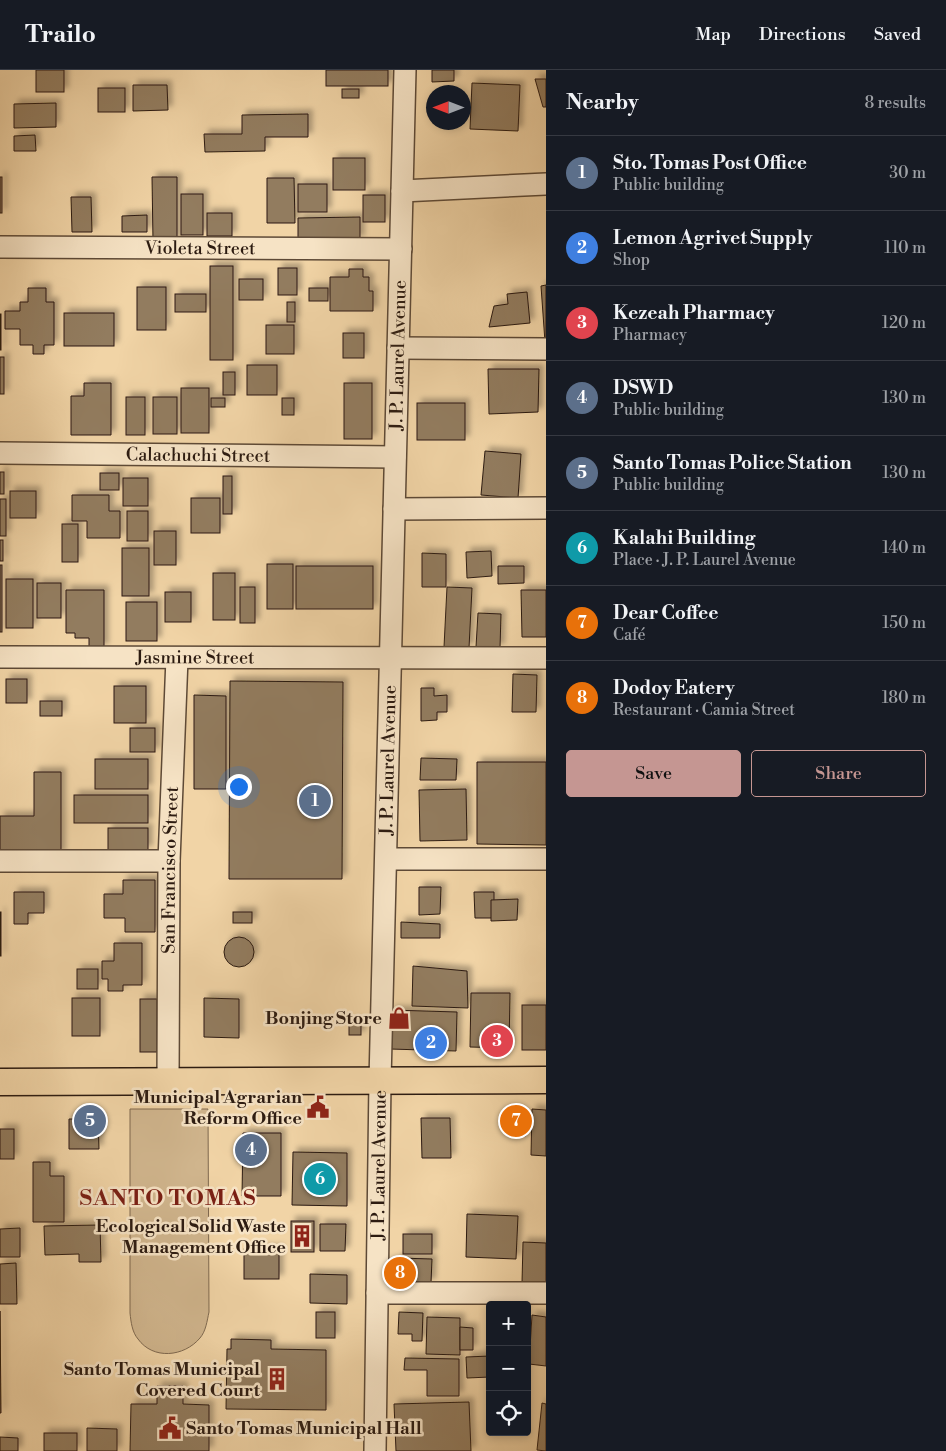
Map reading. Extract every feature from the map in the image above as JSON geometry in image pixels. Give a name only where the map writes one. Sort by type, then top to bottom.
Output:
[{"type":"main road","points":[[0,1082],[546,1080]]},
{"type":"street","name":"J. P. Laurel Avenue","points":[[374,1451],[380,1081],[405,70]]},
{"type":"street","points":[[402,191],[546,184]]},
{"type":"street","name":"Violeta Street","points":[[0,247],[400,248]]},
{"type":"street","points":[[398,348],[546,348]]},
{"type":"street","name":"Calachuchi Street","points":[[0,453],[395,457]]},
{"type":"street","points":[[394,509],[546,508]]},
{"type":"street","name":"Jasmine Street","points":[[0,657],[546,658]]},
{"type":"street","name":"San Francisco Street","points":[[168,1082],[169,861],[177,658]]},
{"type":"street","points":[[386,859],[546,859]]},
{"type":"street","points":[[0,861],[169,861]]},
{"type":"street","points":[[377,1293],[546,1293]]},
{"type":"shaded area","points":[[130,1109],[208,1109],[209,1312],[205,1329],[200,1338],[186,1349],[169,1354],[160,1353],[144,1346],[136,1336],[131,1323]]},
{"type":"building","points":[[36,70],[64,70],[64,92],[36,92]]},
{"type":"building","points":[[326,70],[388,70],[388,86],[326,86]]},
{"type":"building","points":[[432,70],[454,70],[454,81],[432,82]]},
{"type":"building","points":[[535,79],[546,79],[546,107],[543,107]]},
{"type":"building","points":[[472,83],[520,85],[518,131],[471,129]]},
{"type":"building","points":[[133,85],[167,85],[168,110],[133,111]]},
{"type":"building","points":[[98,88],[125,88],[125,112],[98,112]]},
{"type":"building","points":[[342,89],[359,89],[359,98],[342,98]]},
{"type":"building","points":[[56,103],[56,127],[14,128],[14,104]]},
{"type":"building","points":[[308,114],[308,137],[265,137],[265,151],[205,152],[204,134],[242,134],[242,115]]},
{"type":"building","points":[[35,135],[36,151],[14,151],[14,136]]},
{"type":"building","points":[[333,158],[365,158],[365,190],[333,190]]},
{"type":"building","points":[[0,177],[2,177],[2,213],[0,213]]},
{"type":"building","points":[[152,177],[177,177],[177,241],[153,241]]},
{"type":"building","points":[[267,178],[294,178],[295,223],[267,223]]},
{"type":"building","points":[[298,184],[327,184],[327,212],[298,212]]},
{"type":"building","points":[[181,194],[203,194],[203,235],[181,235]]},
{"type":"building","points":[[363,195],[385,195],[385,222],[363,222]]},
{"type":"building","points":[[71,197],[91,197],[92,232],[72,232]]},
{"type":"building","points":[[207,213],[232,213],[232,236],[207,236]]},
{"type":"building","points":[[147,215],[147,232],[122,232],[122,216]]},
{"type":"building","points":[[360,217],[360,240],[298,240],[298,218]]},
{"type":"building","points":[[210,266],[233,266],[233,360],[210,360]]},
{"type":"building","points":[[278,268],[297,268],[297,295],[278,295]]},
{"type":"building","points":[[349,269],[363,269],[363,277],[369,277],[369,291],[373,291],[373,311],[330,311],[330,277],[349,277]]},
{"type":"building","points":[[239,279],[263,279],[263,300],[239,300]]},
{"type":"building","points":[[546,285],[546,342],[545,342],[541,286]]},
{"type":"building","points":[[137,287],[166,287],[166,330],[137,330]]},
{"type":"building","points":[[28,288],[46,288],[46,302],[54,302],[54,345],[44,345],[44,354],[33,354],[33,345],[20,345],[20,329],[5,329],[5,311],[20,311],[20,302],[28,302]]},
{"type":"building","points":[[309,288],[328,288],[328,301],[309,301]]},
{"type":"building","points":[[527,292],[530,323],[489,327],[494,306],[508,304],[507,294]]},
{"type":"building","points":[[175,294],[206,294],[206,312],[175,312]]},
{"type":"building","points":[[287,302],[295,302],[295,322],[287,322]]},
{"type":"building","points":[[64,313],[114,313],[114,346],[64,346]]},
{"type":"building","points":[[1,314],[1,350],[0,350]]},
{"type":"building","points":[[266,325],[294,325],[294,354],[266,354]]},
{"type":"building","points":[[343,333],[364,333],[364,358],[343,358]]},
{"type":"building","points":[[0,357],[4,357],[4,394],[0,394]]},
{"type":"building","points":[[247,365],[277,365],[277,395],[247,395]]},
{"type":"building","points":[[488,369],[539,369],[538,412],[489,414]]},
{"type":"building","points":[[223,372],[235,372],[235,395],[223,395]]},
{"type":"building","points":[[84,383],[111,383],[111,435],[71,435],[71,396],[84,396]]},
{"type":"building","points":[[344,383],[372,383],[372,439],[344,439]]},
{"type":"building","points":[[181,388],[209,388],[209,433],[181,433]]},
{"type":"building","points":[[126,397],[145,397],[145,435],[126,435]]},
{"type":"building","points":[[153,397],[177,397],[177,434],[153,434]]},
{"type":"building","points":[[211,398],[225,398],[225,407],[211,407]]},
{"type":"building","points":[[282,398],[294,398],[294,415],[282,415]]},
{"type":"building","points":[[417,403],[465,403],[465,440],[417,440]]},
{"type":"building","points":[[485,451],[521,454],[518,498],[481,495]]},
{"type":"building","points":[[0,472],[4,472],[4,494],[0,494]]},
{"type":"building","points":[[100,473],[119,473],[119,490],[100,490]]},
{"type":"building","points":[[223,476],[232,476],[232,514],[223,514]]},
{"type":"building","points":[[123,478],[148,478],[148,506],[123,506]]},
{"type":"building","points":[[10,491],[36,491],[36,518],[10,518]]},
{"type":"building","points":[[72,495],[109,495],[109,511],[120,511],[120,538],[87,538],[87,521],[72,521]]},
{"type":"building","points":[[191,498],[220,498],[220,533],[191,533]]},
{"type":"building","points":[[0,499],[6,499],[6,536],[0,536]]},
{"type":"building","points":[[127,511],[148,511],[148,541],[127,541]]},
{"type":"building","points":[[62,524],[78,524],[78,562],[62,562]]},
{"type":"building","points":[[154,531],[176,531],[176,565],[154,565]]},
{"type":"building","points":[[0,540],[3,540],[3,561],[0,561]]},
{"type":"building","points":[[122,548],[149,548],[149,596],[122,596]]},
{"type":"building","points":[[491,551],[492,576],[467,578],[466,552]]},
{"type":"building","points":[[422,553],[446,554],[446,587],[422,587]]},
{"type":"building","points":[[267,564],[293,564],[293,609],[267,609]]},
{"type":"building","points":[[0,565],[2,565],[2,632],[0,632]]},
{"type":"building","points":[[296,566],[373,566],[373,609],[296,609]]},
{"type":"building","points":[[498,566],[524,566],[524,583],[498,584]]},
{"type":"building","points":[[213,573],[235,573],[235,620],[213,620]]},
{"type":"building","points":[[6,579],[33,579],[33,628],[6,628]]},
{"type":"building","points":[[37,583],[61,583],[61,618],[37,618]]},
{"type":"building","points":[[240,587],[255,587],[255,623],[240,623]]},
{"type":"building","points":[[447,587],[472,588],[469,648],[444,647]]},
{"type":"building","points":[[66,590],[104,590],[104,648],[89,648],[89,638],[75,638],[75,633],[66,633]]},
{"type":"building","points":[[521,590],[546,590],[546,637],[522,637]]},
{"type":"building","points":[[165,592],[191,592],[191,622],[165,622]]},
{"type":"building","points":[[126,602],[157,602],[157,641],[126,641]]},
{"type":"building","points":[[478,613],[501,614],[500,648],[476,647]]},
{"type":"building","points":[[513,674],[537,675],[536,712],[512,712]]},
{"type":"building","points":[[6,679],[27,679],[27,703],[6,703]]},
{"type":"building","points":[[230,681],[343,682],[342,879],[229,879]]},
{"type":"building","points":[[114,686],[146,686],[146,723],[114,723]]},
{"type":"building","points":[[421,688],[434,688],[434,696],[447,695],[447,712],[437,712],[437,720],[421,721]]},
{"type":"building","points":[[194,695],[226,696],[226,789],[194,789]]},
{"type":"building","points":[[40,701],[62,701],[62,716],[40,716]]},
{"type":"building","points":[[130,728],[155,728],[155,752],[130,752]]},
{"type":"building","points":[[421,758],[457,759],[456,780],[420,780]]},
{"type":"building","points":[[95,759],[148,759],[148,789],[95,789]]},
{"type":"building","points":[[477,762],[546,762],[546,845],[477,844]]},
{"type":"building","points":[[34,772],[61,772],[61,855],[0,855],[0,816],[34,816]]},
{"type":"building","points":[[466,789],[467,840],[420,841],[419,790]]},
{"type":"building","points":[[74,795],[148,795],[148,823],[74,823]]},
{"type":"building","points":[[108,828],[148,828],[148,850],[108,850]]},
{"type":"building","points":[[123,880],[155,880],[155,932],[125,932],[125,918],[104,918],[104,894],[123,894]]},
{"type":"building","points":[[419,887],[441,887],[440,914],[419,915]]},
{"type":"building","points":[[14,892],[44,892],[44,913],[28,913],[28,924],[14,924]]},
{"type":"building","points":[[474,892],[494,892],[494,918],[475,918]]},
{"type":"building","points":[[518,899],[517,920],[491,921],[491,900]]},
{"type":"building","points":[[1,912],[1,956],[0,956]]},
{"type":"building","points":[[233,912],[252,912],[252,923],[233,923]]},
{"type":"building","points":[[401,922],[440,924],[440,938],[401,938]]},
{"type":"building","points":[[239,937],[250,941],[254,952],[250,963],[239,967],[228,963],[224,952],[228,941]]},
{"type":"building","points":[[114,943],[142,943],[142,985],[123,985],[123,991],[108,991],[108,979],[102,979],[102,961],[114,961]]},
{"type":"building","points":[[413,966],[467,971],[468,1008],[412,1006]]},
{"type":"building","points":[[77,969],[98,969],[98,989],[77,989]]},
{"type":"building","points":[[471,993],[510,993],[509,1048],[470,1047]]},
{"type":"building","points":[[72,998],[100,998],[100,1036],[72,1036]]},
{"type":"building","points":[[204,998],[239,999],[239,1038],[204,1037]]},
{"type":"building","points":[[140,999],[157,999],[157,1052],[140,1052]]},
{"type":"building","points":[[522,1005],[546,1005],[546,1050],[522,1050]]},
{"type":"building","points":[[391,1010],[457,1012],[456,1051],[390,1049]]},
{"type":"building","points":[[349,1022],[361,1022],[361,1035],[349,1035]]},
{"type":"building","points":[[532,1109],[546,1110],[546,1156],[531,1155]]},
{"type":"building","points":[[421,1118],[450,1118],[451,1158],[422,1158]]},
{"type":"building","points":[[509,1118],[525,1118],[526,1136],[510,1136]]},
{"type":"building","points":[[69,1119],[98,1119],[99,1149],[69,1149]]},
{"type":"building","points":[[0,1129],[14,1129],[14,1159],[0,1159]]},
{"type":"building","points":[[243,1133],[281,1133],[281,1196],[242,1196]]},
{"type":"building","points":[[293,1152],[347,1153],[347,1206],[292,1205]]},
{"type":"building","points":[[33,1162],[50,1162],[50,1176],[64,1176],[64,1222],[33,1222]]},
{"type":"building","points":[[467,1214],[518,1216],[516,1259],[466,1257]]},
{"type":"building","name":"Ecological Solid Waste Management Office","points":[[291,1221],[314,1221],[314,1252],[291,1252]]},
{"type":"building","points":[[320,1224],[346,1224],[345,1251],[320,1251]]},
{"type":"building","points":[[100,1225],[101,1262],[79,1262],[79,1254],[45,1255],[44,1226]]},
{"type":"building","points":[[20,1228],[20,1257],[0,1257],[0,1229]]},
{"type":"building","points":[[403,1234],[432,1234],[432,1254],[403,1254]]},
{"type":"building","points":[[523,1242],[546,1243],[546,1284],[522,1283]]},
{"type":"building","points":[[244,1249],[279,1249],[279,1279],[244,1279]]},
{"type":"building","points":[[398,1258],[432,1259],[431,1283],[397,1282]]},
{"type":"building","points":[[16,1263],[17,1304],[0,1304],[0,1264]]},
{"type":"building","points":[[310,1274],[347,1275],[347,1304],[310,1303]]},
{"type":"building","points":[[0,1311],[1,1413],[0,1413]]},
{"type":"building","points":[[316,1312],[335,1312],[335,1338],[316,1338]]},
{"type":"building","points":[[399,1312],[423,1313],[422,1341],[412,1341],[412,1334],[398,1334]]},
{"type":"building","points":[[532,1315],[546,1317],[546,1366],[531,1364]]},
{"type":"building","points":[[427,1317],[460,1318],[460,1355],[426,1354]]},
{"type":"building","points":[[460,1327],[473,1328],[473,1350],[460,1350]]},
{"type":"building","name":"Santo Tomas Municipal Covered Court","points":[[231,1339],[271,1340],[271,1349],[326,1350],[326,1410],[226,1409],[227,1349],[231,1349]]},
{"type":"building","points":[[486,1356],[486,1377],[467,1378],[466,1357]]},
{"type":"building","points":[[405,1358],[459,1359],[459,1396],[427,1396],[427,1370],[404,1370]]},
{"type":"building","name":"Santo Tomas Municipal Hall","points":[[157,1386],[183,1386],[183,1404],[209,1405],[209,1451],[130,1451],[131,1404],[157,1404]]},
{"type":"building","points":[[469,1402],[471,1451],[396,1451],[394,1404]]},
{"type":"building","points":[[542,1403],[546,1404],[546,1451],[537,1450]]},
{"type":"building","points":[[87,1428],[117,1429],[117,1451],[87,1451]]},
{"type":"building","points":[[44,1433],[77,1433],[77,1451],[44,1451]]},
{"type":"building","points":[[0,1437],[18,1438],[18,1451],[0,1451]]},
{"type":"place","name":"Sto. Tomas Post Office","points":[[315,801]]},
{"type":"place","name":"Bonjing Store","points":[[399,1018]]},
{"type":"place","name":"Kezeah Pharmacy","points":[[497,1041]]},
{"type":"place","name":"Lemon Agrivet Supply","points":[[431,1043]]},
{"type":"place","name":"Municipal Agrarian Reform Office","points":[[318,1107]]},
{"type":"place","name":"Santo Tomas Police Station","points":[[90,1121]]},
{"type":"place","name":"Dear Coffee","points":[[516,1121]]},
{"type":"place","name":"DSWD","points":[[251,1150]]},
{"type":"place","name":"Kalahi Building","points":[[320,1179]]},
{"type":"place","name":"Ecological Solid Waste Management Office","points":[[302,1236]]},
{"type":"place","name":"Dodoy Eatery","points":[[400,1273]]},
{"type":"place","name":"Santo Tomas Municipal Covered Court","points":[[277,1379]]},
{"type":"place","name":"Santo Tomas Municipal Hall","points":[[170,1428]]},
{"type":"district","name":"SANTO TOMAS","points":[[168,1197]]}]
